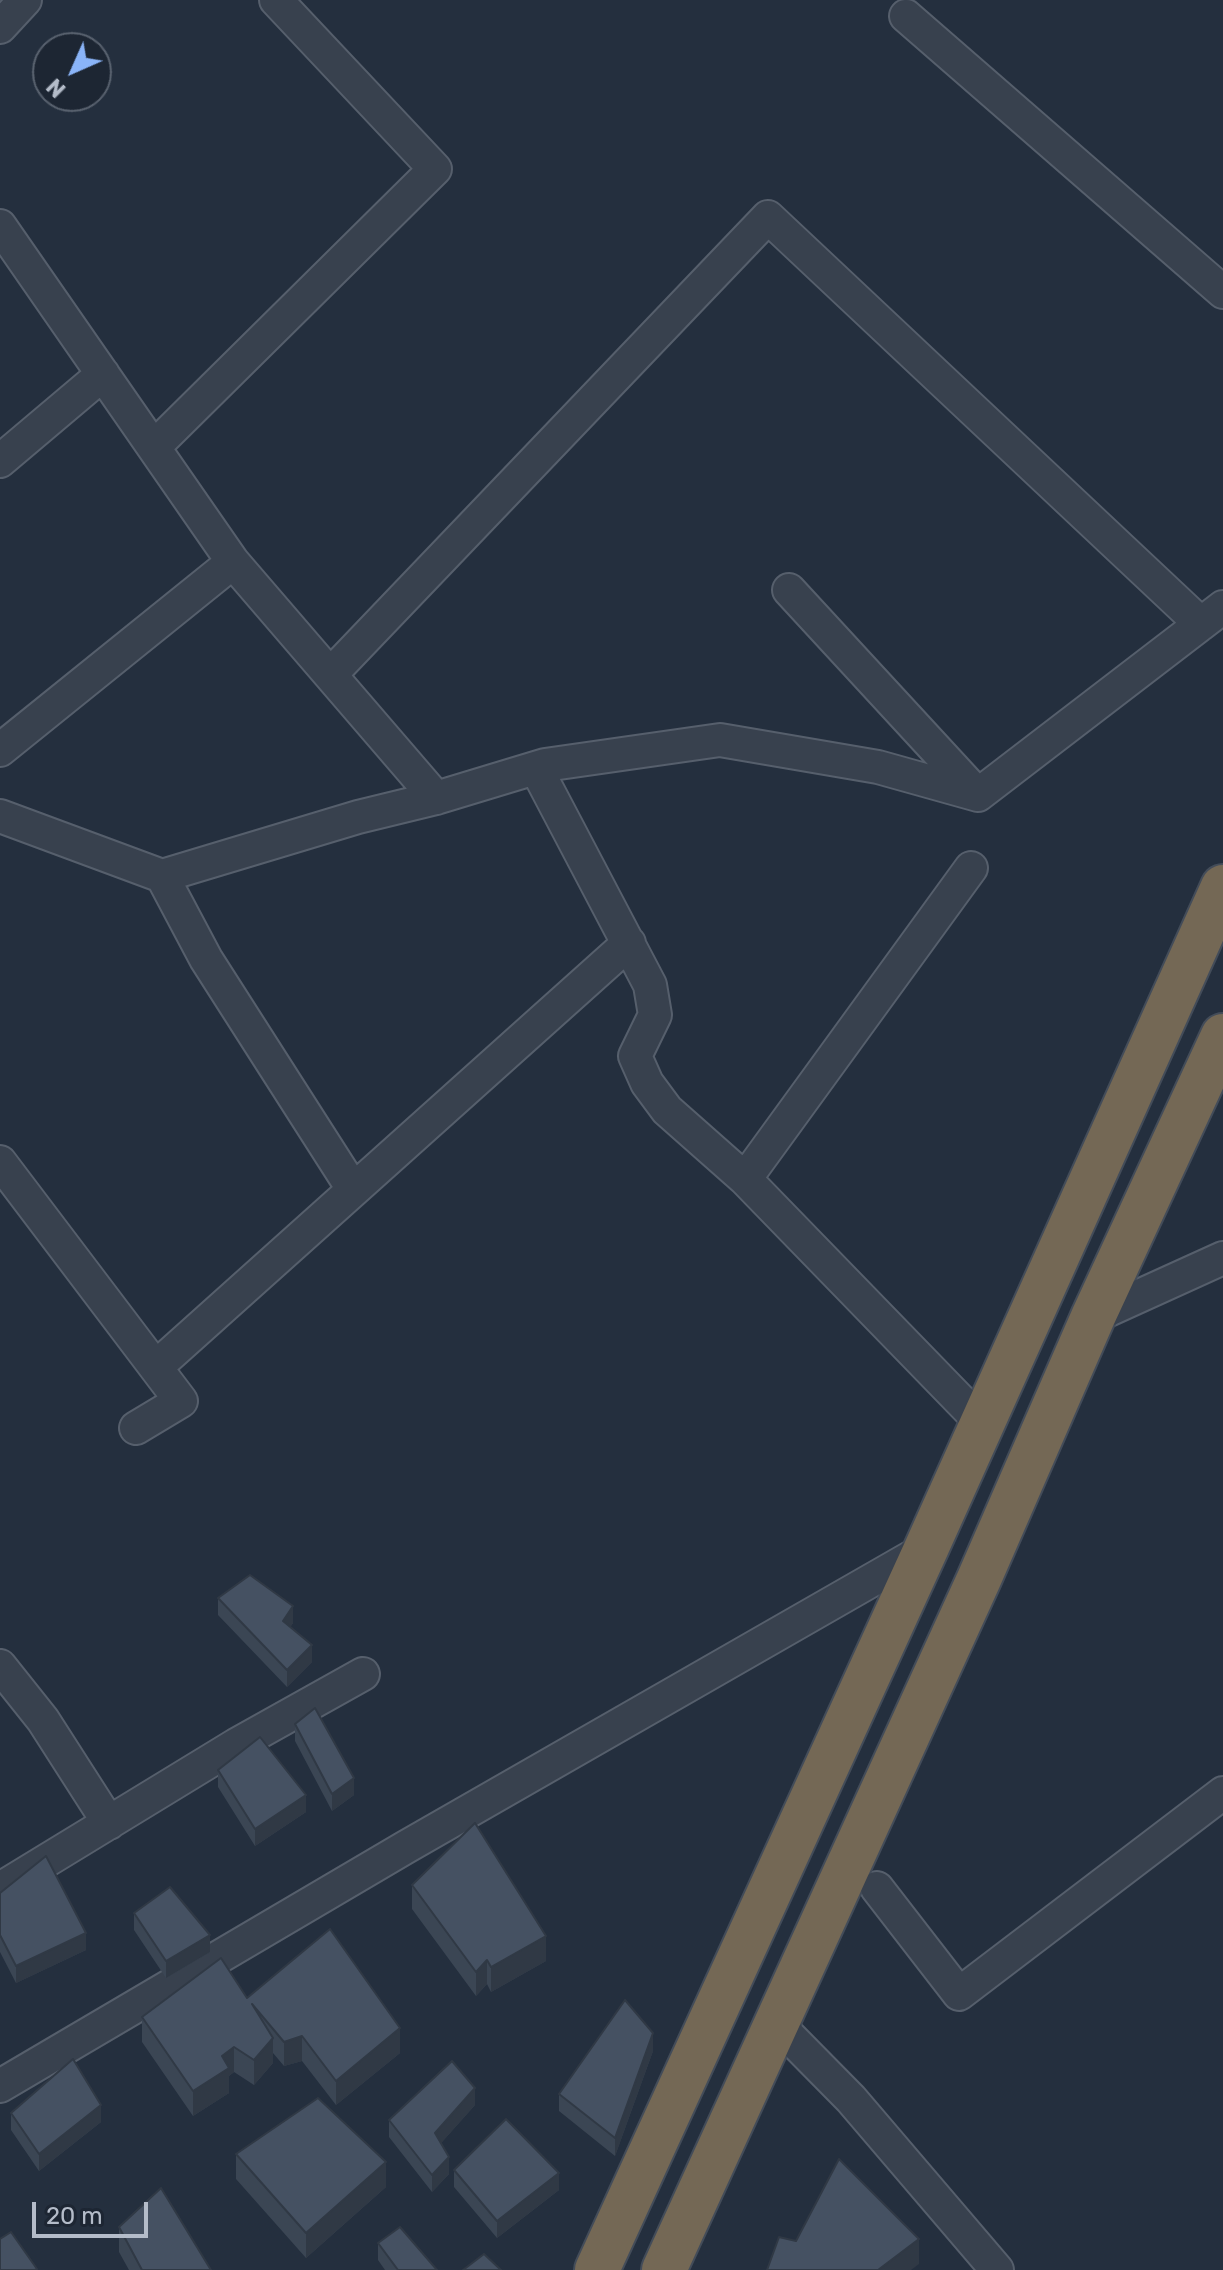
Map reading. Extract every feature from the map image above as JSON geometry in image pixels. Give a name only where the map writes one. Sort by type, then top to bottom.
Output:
[{"type":"highway","points":[[597,2270],[926,1549],[1223,887]]},
{"type":"highway","points":[[664,2270],[979,1579],[1093,1317],[1223,1036]]},
{"type":"street","points":[[0,27],[25,0]]},
{"type":"street","points":[[154,447],[435,169],[276,0]]},
{"type":"street","points":[[906,16],[1223,292]]},
{"type":"street","points":[[331,674],[768,217],[1212,616],[978,795]]},
{"type":"street","points":[[0,226],[233,562],[436,798]]},
{"type":"street","points":[[0,461],[103,374]]},
{"type":"street","points":[[0,750],[233,562]]},
{"type":"street","points":[[789,590],[978,795]]},
{"type":"street","points":[[0,816],[162,876],[536,768],[720,740],[878,767],[978,795]]},
{"type":"street","points":[[536,768],[650,985],[655,1015],[635,1056],[647,1083],[667,1110],[745,1179],[981,1422]]},
{"type":"street","points":[[745,1179],[971,868]]},
{"type":"street","points":[[162,876],[206,959],[353,1189]]},
{"type":"street","points":[[156,1367],[629,943]]},
{"type":"street","points":[[0,1162],[181,1401],[136,1428]]},
{"type":"street","points":[[1093,1317],[1223,1258]]},
{"type":"street","points":[[0,2086],[406,1847],[926,1549]]},
{"type":"street","points":[[0,1666],[43,1720],[109,1823]]},
{"type":"street","points":[[0,1889],[236,1745],[363,1674]]},
{"type":"street","points":[[877,1888],[959,1994],[1223,1793]]},
{"type":"street","points":[[777,2024],[851,2099],[997,2270]]},
{"type":"building","points":[[250,1575],[293,1606],[283,1621],[312,1645],[287,1670],[218,1598]]},
{"type":"building","points":[[315,1708],[354,1778],[332,1794],[295,1724]]},
{"type":"building","points":[[260,1737],[306,1795],[255,1829],[218,1770]]},
{"type":"building","points":[[475,1823],[546,1936],[491,1967],[487,1960],[476,1972],[412,1885]]},
{"type":"building","points":[[46,1856],[86,1933],[16,1966],[0,1935],[0,1893]]},
{"type":"building","points":[[170,1887],[210,1935],[166,1961],[134,1913]]},
{"type":"building","points":[[330,1929],[400,2028],[336,2081],[302,2036],[284,2042],[252,2004],[273,2038],[254,2060],[234,2047],[222,2056],[229,2068],[193,2091],[142,2017],[221,1958],[247,1998]]},
{"type":"building","points":[[625,2000],[653,2033],[615,2138],[559,2094]]},
{"type":"building","points":[[73,2059],[101,2105],[39,2154],[11,2113]]},
{"type":"building","points":[[452,2061],[475,2088],[435,2133],[449,2157],[432,2175],[389,2120]]},
{"type":"building","points":[[318,2098],[386,2162],[306,2233],[236,2154]]},
{"type":"building","points":[[506,2119],[559,2173],[497,2221],[454,2170]]},
{"type":"building","points":[[839,2159],[919,2239],[878,2270],[767,2270],[779,2237],[796,2241]]},
{"type":"building","points":[[161,2188],[211,2270],[142,2270],[119,2227]]},
{"type":"building","points":[[400,2227],[437,2270],[398,2270],[378,2243]]},
{"type":"building","points":[[11,2232],[37,2269],[0,2270],[0,2239]]},
{"type":"building","points":[[484,2254],[501,2270],[463,2270]]}]
